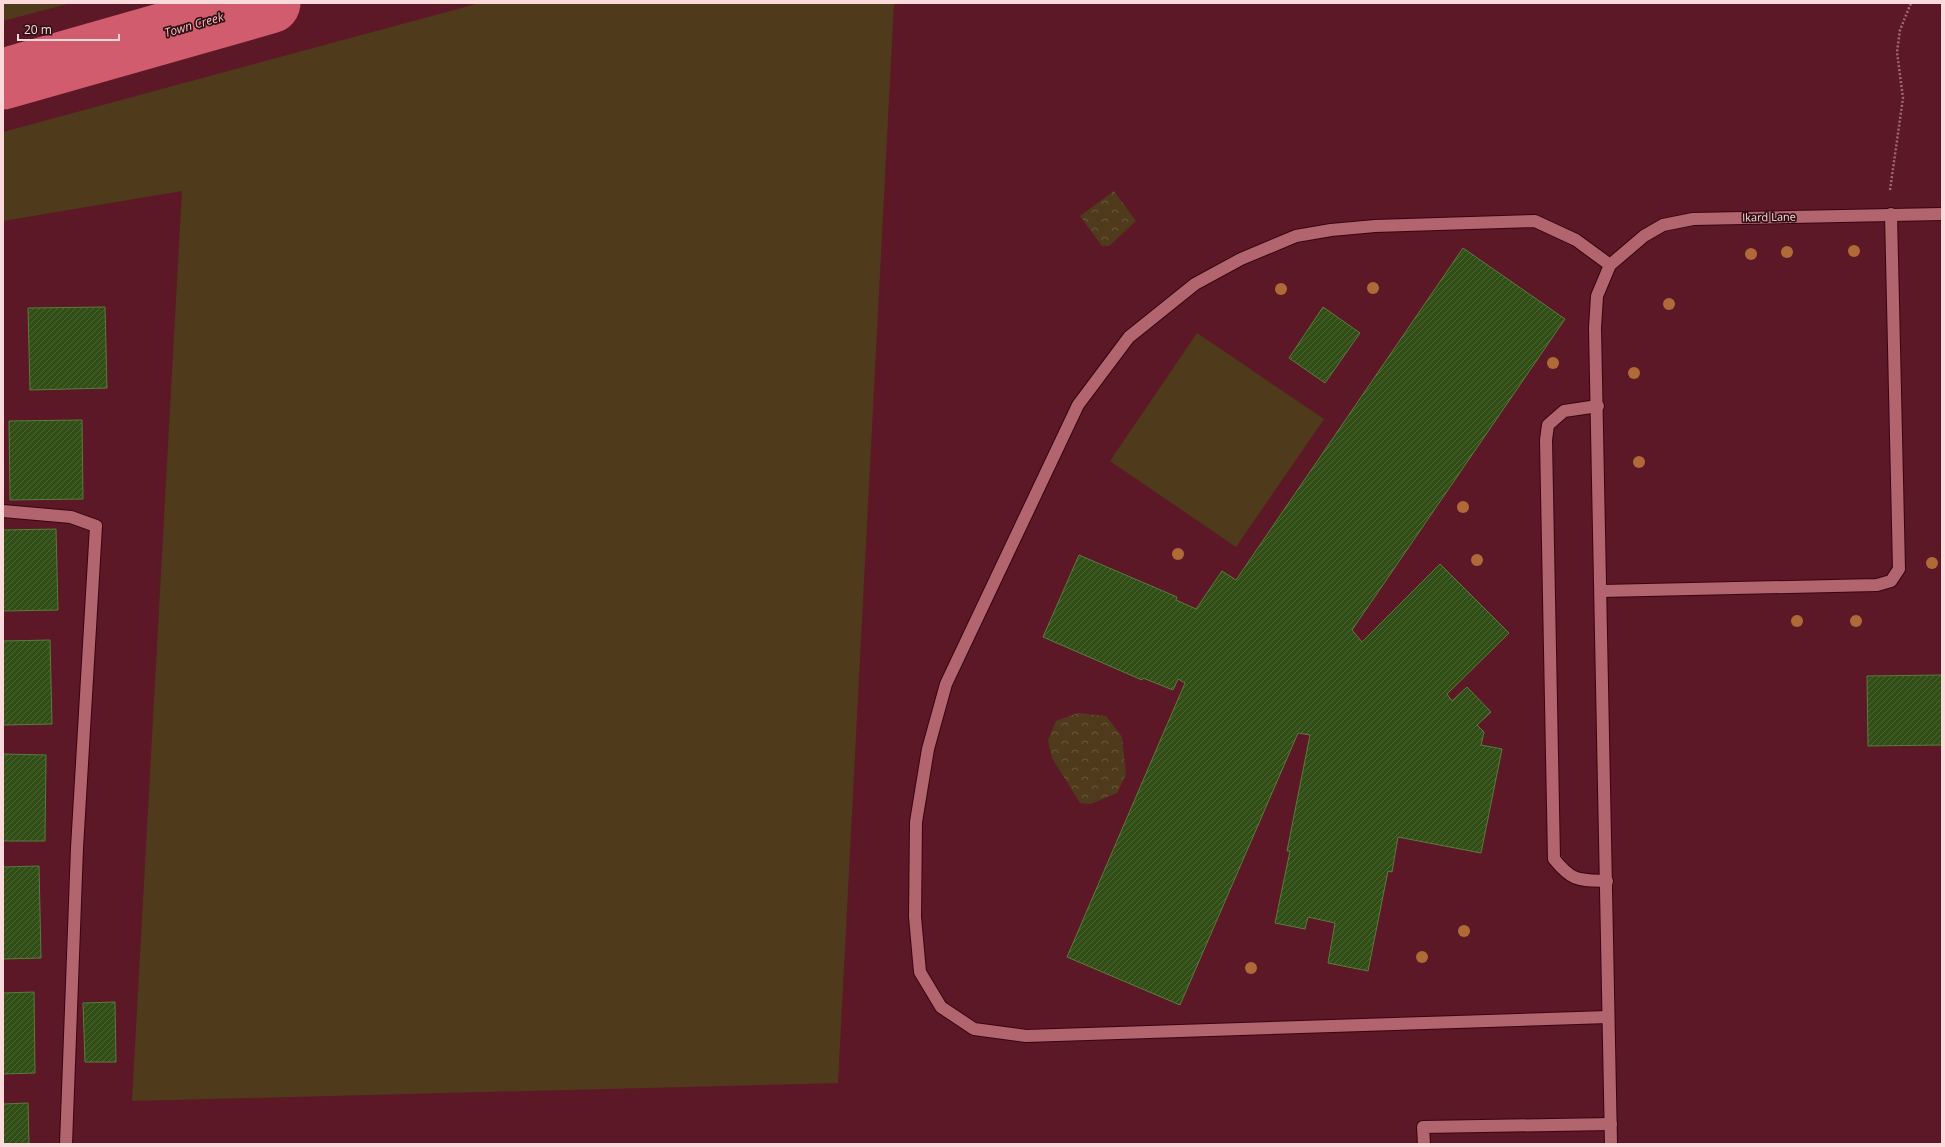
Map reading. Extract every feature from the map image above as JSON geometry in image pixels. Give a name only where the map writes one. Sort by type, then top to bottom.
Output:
[{"type":"street","points":[[1602,591],[1877,585],[1891,581],[1899,569],[1891,214]]},
{"type":"street","name":"Ikard Lane","points":[[1610,265],[1644,236],[1663,225],[1693,219],[1942,214]]},
{"type":"street","points":[[1608,1017],[1026,1036],[974,1029],[941,1008],[920,972],[915,917],[916,822],[928,749],[946,684],[1078,405],[1129,337],[1195,284],[1242,259],[1296,236],[1331,230],[1375,226],[1535,221],[1576,240],[1610,265],[1597,296],[1595,328],[1602,591],[1611,1144]]},
{"type":"street","points":[[1598,406],[1564,410],[1548,426],[1546,440],[1554,859],[1567,874],[1583,880],[1607,881]]},
{"type":"street","points":[[3,511],[71,517],[96,526],[77,848],[66,1144]]},
{"type":"street","points":[[1424,1144],[1423,1127],[1611,1124]]},
{"type":"path","points":[[1891,214],[1890,184],[1903,98],[1897,52],[1900,30],[1912,3]]},
{"type":"green space","points":[[3,3],[71,3],[3,21]]},
{"type":"green space","points":[[480,3],[894,3],[838,1083],[132,1101],[182,191],[3,221],[3,132]]},
{"type":"green space","points":[[1114,191],[1136,221],[1109,246],[1102,246],[1080,216]]},
{"type":"green space","points":[[1197,333],[1324,419],[1236,547],[1110,461]]},
{"type":"green space","points":[[1078,713],[1106,716],[1122,737],[1126,774],[1117,793],[1091,804],[1080,803],[1052,758],[1048,740],[1056,721]]},
{"type":"building","points":[[1463,248],[1565,319],[1352,630],[1362,642],[1440,564],[1509,633],[1447,694],[1452,701],[1467,687],[1491,712],[1477,725],[1484,732],[1481,745],[1502,749],[1481,853],[1398,837],[1392,872],[1388,871],[1368,971],[1328,963],[1335,923],[1308,917],[1305,929],[1275,923],[1290,851],[1287,851],[1310,735],[1298,733],[1180,1005],[1067,957],[1185,683],[1178,679],[1173,690],[1143,678],[1142,680],[1043,637],[1079,555],[1177,597],[1176,600],[1196,609],[1222,571],[1236,580]]},
{"type":"building","points":[[105,307],[107,388],[30,390],[28,308]]},
{"type":"building","points":[[1323,307],[1360,333],[1325,383],[1289,358]]},
{"type":"building","points":[[82,420],[83,499],[10,500],[9,421]]},
{"type":"building","points":[[56,529],[58,610],[3,611],[3,530]]},
{"type":"building","points":[[50,640],[52,724],[3,725],[3,641]]},
{"type":"building","points":[[1942,675],[1942,745],[1868,746],[1867,676]]},
{"type":"building","points":[[3,754],[46,755],[45,841],[3,841]]},
{"type":"building","points":[[39,866],[41,958],[3,959],[3,867]]},
{"type":"building","points":[[34,992],[35,1073],[3,1074],[3,993]]},
{"type":"building","points":[[115,1002],[116,1062],[85,1062],[83,1003]]},
{"type":"building","points":[[28,1103],[29,1144],[3,1144],[3,1104]]},
{"type":"waterway","name":"Town Creek","points":[[3,79],[270,3]]}]
